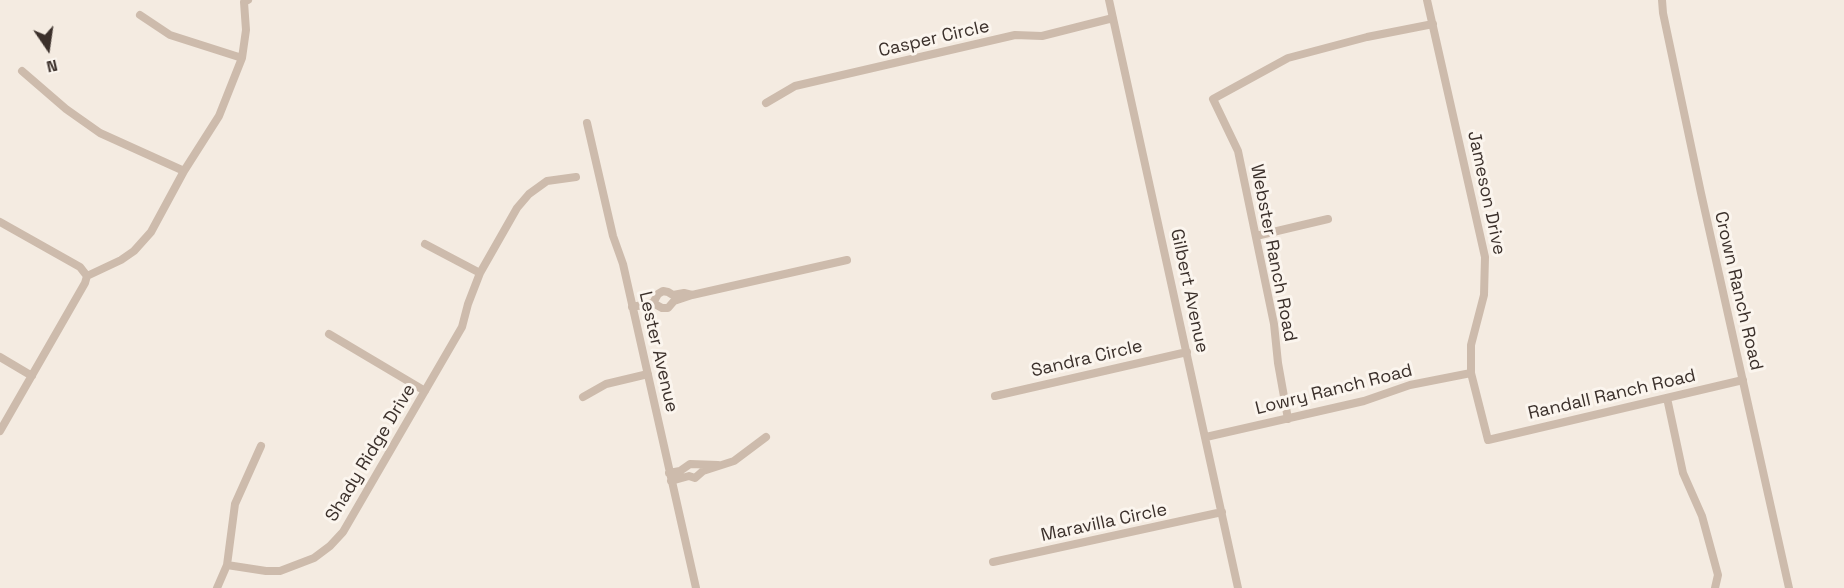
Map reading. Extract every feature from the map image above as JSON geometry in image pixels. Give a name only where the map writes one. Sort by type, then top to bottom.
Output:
[{"type":"street","name":"Gilbert Avenue","points":[[1109,0],[1238,588]]},
{"type":"street","name":"Jameson Drive","points":[[1427,0],[1485,257],[1484,295],[1471,345],[1471,373],[1488,440]]},
{"type":"street","name":"Crown Ranch Road","points":[[1662,0],[1696,170],[1789,588]]},
{"type":"street","points":[[0,431],[87,276],[121,260],[151,232],[184,171],[219,116],[242,58],[246,30],[246,1]]},
{"type":"street","points":[[140,15],[170,35],[242,58]]},
{"type":"street","name":"Casper Circle","points":[[766,103],[795,86],[1015,35],[1042,36],[1113,18]]},
{"type":"street","name":"Webster Ranch Road","points":[[1288,419],[1274,324],[1238,152],[1213,99],[1288,58],[1367,37],[1433,24]]},
{"type":"street","points":[[22,71],[66,109],[100,133],[184,171]]},
{"type":"street","name":"Lester Avenue","points":[[587,123],[613,236],[623,264],[696,588]]},
{"type":"street","name":"Shady Ridge Drive","points":[[227,565],[280,571],[314,558],[330,546],[343,531],[462,327],[480,273],[517,208],[529,194],[547,182],[576,177]]},
{"type":"street","points":[[1257,236],[1328,219]]},
{"type":"street","points":[[0,222],[80,267],[87,276]]},
{"type":"street","points":[[424,244],[480,273]]},
{"type":"street","points":[[632,307],[653,303],[662,308],[668,308],[674,301],[692,295],[847,260]]},
{"type":"street","points":[[653,303],[654,298],[663,291],[668,291],[673,295],[684,293],[692,295]]},
{"type":"street","points":[[329,334],[425,391]]},
{"type":"street","name":"Sandra Circle","points":[[994,396],[1187,352]]},
{"type":"street","points":[[0,357],[32,376]]},
{"type":"street","name":"Lowry Ranch Road","points":[[1206,437],[1364,401],[1410,385],[1471,373]]},
{"type":"street","points":[[584,397],[606,384],[648,374]]},
{"type":"street","name":"Randall Ranch Road","points":[[1488,440],[1743,380]]},
{"type":"street","points":[[1667,398],[1683,473],[1702,516],[1718,575],[1715,588]]},
{"type":"street","points":[[670,477],[695,478],[703,471],[734,461],[766,437]]},
{"type":"street","points":[[217,588],[227,565],[235,504],[261,446]]},
{"type":"street","points":[[670,477],[690,464],[718,465]]},
{"type":"street","name":"Maravilla Circle","points":[[993,562],[1222,512]]}]
